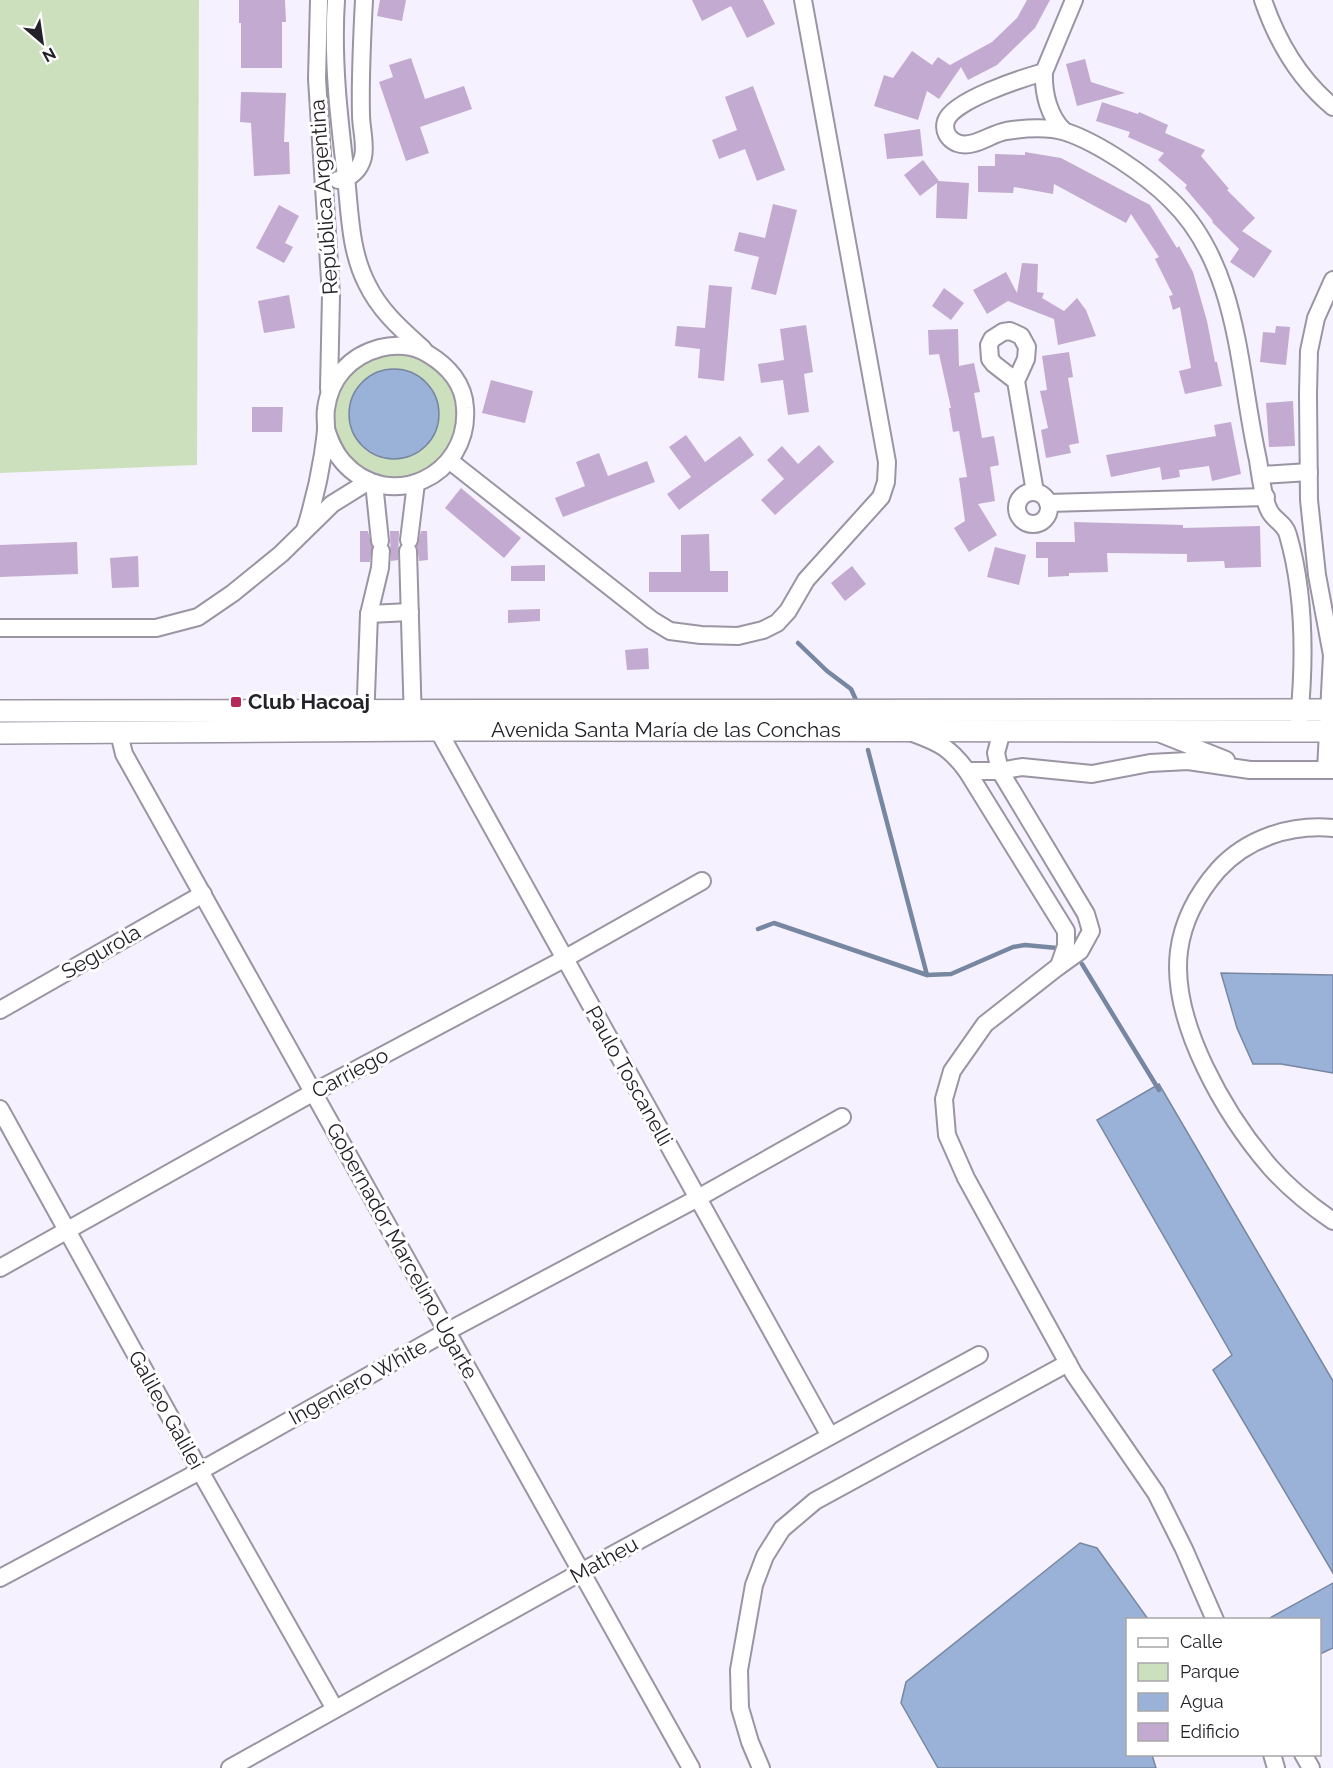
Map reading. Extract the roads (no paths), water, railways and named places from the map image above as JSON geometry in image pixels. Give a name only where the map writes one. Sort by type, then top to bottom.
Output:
[{"type":"main road","name":"Avenida Santa María de las Conchas","points":[[0,711],[365,721],[1331,721]]},
{"type":"main road","name":"Avenida Santa María de las Conchas","points":[[437,721],[1002,731],[1152,730],[1298,720]]},
{"type":"main road","name":"Avenida Santa María de las Conchas","points":[[0,733],[119,733],[365,721]]},
{"type":"street","name":"República Argentina","points":[[319,0],[317,55],[331,295],[329,394]]},
{"type":"street","name":"República Argentina","points":[[336,0],[334,55],[336,93],[352,242],[366,282],[383,311],[426,352]]},
{"type":"street","points":[[323,181],[346,179],[359,169],[364,154],[361,70],[364,0]]},
{"type":"street","points":[[450,460],[652,620],[670,631],[700,635],[738,636],[763,630],[777,623],[788,611],[806,580],[881,497],[886,482],[887,462],[803,0]]},
{"type":"street","points":[[1064,132],[1054,122],[1043,85],[1044,72],[1074,0]]},
{"type":"street","points":[[1263,0],[1277,36],[1293,62],[1308,82],[1333,107]]},
{"type":"street","points":[[317,55],[334,55]]},
{"type":"street","points":[[1044,72],[1007,83],[963,105],[950,115],[945,129],[947,136],[956,143],[964,145],[978,142],[998,133],[1020,129],[1064,132],[1083,139],[1152,183],[1183,214],[1203,243],[1222,282],[1269,511],[1287,531],[1303,638],[1298,720]]},
{"type":"street","points":[[967,771],[1000,771],[1022,767],[1092,774],[1150,763],[1188,761],[1250,770],[1330,770],[1332,655],[1325,571],[1312,526],[1309,472],[1309,351],[1316,318],[1333,280]]},
{"type":"street","points":[[305,530],[315,495],[326,429],[325,412],[329,394],[337,376],[351,362],[368,351],[387,346],[407,346],[426,352],[443,364],[457,380],[465,400],[464,432],[450,460],[435,474],[416,483],[402,486],[371,482],[354,472],[341,460],[332,446],[326,429]]},
{"type":"street","points":[[1016,381],[1035,492]]},
{"type":"street","points":[[1261,475],[1309,472]]},
{"type":"street","points":[[0,628],[156,628],[198,617],[233,593],[281,554],[332,504],[371,482]]},
{"type":"street","points":[[365,721],[369,614],[380,553],[371,482]]},
{"type":"street","points":[[413,721],[407,568],[416,483]]},
{"type":"street","points":[[1035,492],[1040,493],[1048,503],[1049,511],[1040,523],[1029,524],[1022,521],[1016,505],[1021,497],[1035,492]]},
{"type":"street","points":[[1048,503],[1266,497]]},
{"type":"street","points":[[1287,531],[1312,526]]},
{"type":"street","points":[[380,553],[407,568]]},
{"type":"street","points":[[1296,580],[1325,571]]},
{"type":"street","points":[[369,614],[410,612]]},
{"type":"street","name":"Paulo Toscanelli","points":[[437,721],[564,959],[830,1437]]},
{"type":"street","points":[[1152,730],[1250,770]]},
{"type":"street","points":[[907,731],[936,742],[954,754],[967,771],[1066,931],[1066,946],[1059,966]]},
{"type":"street","points":[[1002,731],[996,753],[1000,771],[1086,914],[1091,931],[1080,951],[985,1024],[952,1071],[944,1099],[947,1135],[966,1178],[1068,1363],[1156,1493],[1214,1618]]},
{"type":"street","name":"Gobernador Marcelino Ugarte","points":[[119,733],[124,754],[691,1768]]},
{"type":"street","points":[[1333,828],[1299,827],[1279,832],[1240,851],[1223,865],[1197,898],[1188,917],[1181,944],[1179,972],[1189,1026],[1205,1066],[1221,1095],[1271,1168],[1290,1187],[1333,1221]]},
{"type":"street","name":"Carriego","points":[[0,1268],[314,1092],[564,959],[702,881]]},
{"type":"street","name":"Segurola","points":[[0,1010],[203,894]]},
{"type":"street","name":"Galileo Galilei","points":[[0,1109],[66,1231],[335,1709]]},
{"type":"street","name":"Ingeniero White","points":[[0,1578],[200,1471],[446,1332],[698,1198],[842,1117]]},
{"type":"street","name":"Matheu","points":[[230,1768],[581,1572],[979,1355]]},
{"type":"street","points":[[761,1768],[740,1708],[738,1670],[754,1585],[765,1556],[782,1529],[815,1500],[1068,1363]]},
{"type":"water","points":[[394,369],[411,372],[426,382],[436,397],[439,414],[436,431],[426,446],[411,456],[394,459],[377,456],[362,446],[352,431],[349,414],[352,397],[362,382],[377,372]]},
{"type":"water","points":[[1221,973],[1333,975],[1333,1073],[1281,1064],[1253,1064],[1237,1028]]},
{"type":"water","points":[[1159,1084],[1333,1381],[1333,1573],[1213,1370],[1232,1355],[1097,1120]]},
{"type":"water","points":[[1080,1543],[1097,1548],[1147,1618],[1126,1618],[1126,1756],[1152,1756],[1156,1768],[938,1768],[901,1703],[906,1682]]},
{"type":"water","points":[[1333,1583],[1333,1648],[1321,1654],[1321,1618],[1270,1618]]},
{"type":"waterway","points":[[798,643],[827,671],[851,689],[856,700]]},
{"type":"waterway","points":[[758,929],[774,923],[927,975],[868,750]]},
{"type":"waterway","points":[[927,975],[951,974],[1013,947],[1025,945],[1057,948]]},
{"type":"waterway","points":[[1082,964],[1159,1090]]},
{"type":"place","name":"Club Hacoaj","points":[[236,702]]}]
